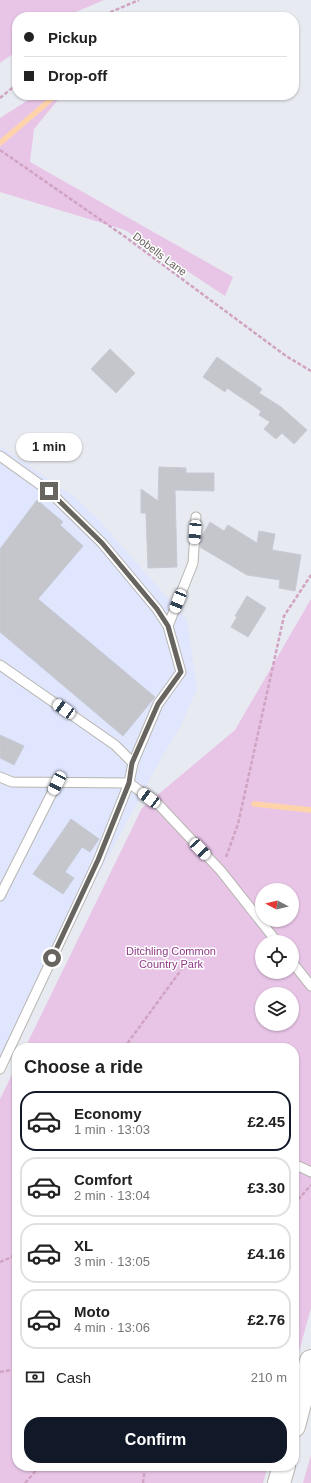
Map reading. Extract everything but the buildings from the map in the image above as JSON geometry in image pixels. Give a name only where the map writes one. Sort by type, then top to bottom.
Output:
[{"type":"street","points":[[299,1407],[311,1361]]},
{"type":"street","points":[[279,1483],[283,1471]]},
{"type":"lane","points":[[0,456],[49,491],[102,543],[157,609],[168,626],[181,672],[158,704],[132,763],[129,783],[98,860],[12,1043]]},
{"type":"lane","points":[[168,626],[193,563],[196,517]]},
{"type":"lane","points":[[0,665],[115,745],[132,763]]},
{"type":"lane","points":[[0,777],[12,782],[129,783],[159,805],[221,871],[271,935]]},
{"type":"lane","points":[[0,896],[57,783]]},
{"type":"lane","points":[[299,971],[311,986]]},
{"type":"lane","points":[[0,1069],[12,1043]]},
{"type":"lane","points":[[299,1166],[311,1172]]},
{"type":"path","points":[[111,12],[139,0]]},
{"type":"path","points":[[0,98],[12,88]]},
{"type":"path","name":"Dobells Lane","points":[[0,150],[124,236],[286,356],[311,371]]},
{"type":"path","points":[[221,871],[238,824],[284,616],[311,575]]},
{"type":"path","points":[[128,1043],[184,966]]},
{"type":"path","points":[[299,1198],[311,1184]]},
{"type":"path","points":[[0,1262],[12,1257]]},
{"type":"path","points":[[0,1372],[12,1370]]},
{"type":"path","points":[[25,1483],[36,1471]]},
{"type":"path","points":[[143,1483],[144,1471]]},
{"type":"shaded area","points":[[0,446],[77,499],[99,520],[187,620],[197,689],[180,727],[155,769],[0,1059]]},
{"type":"green space","points":[[0,0],[104,0],[76,12],[12,12],[12,55],[0,63]]},
{"type":"green space","points":[[28,100],[58,100],[34,129],[30,162],[233,277],[225,296],[125,230],[0,192],[0,118]]},
{"type":"green space","name":"Ditchling Common Country Park","points":[[311,599],[311,1308],[299,1352],[299,1043],[27,1043],[142,808],[235,730]]},
{"type":"green space","points":[[12,1074],[12,1471],[267,1471],[263,1483],[0,1483],[0,1099]]},
{"type":"green space","points":[[311,1455],[311,1483],[303,1483]]},
{"type":"waterway","points":[[0,143],[50,100]]},
{"type":"waterway","points":[[254,804],[311,810]]},
{"type":"route","points":[[49,491],[102,543],[157,609],[168,626],[181,672],[158,704],[132,763],[129,783],[98,860],[52,958]]}]
